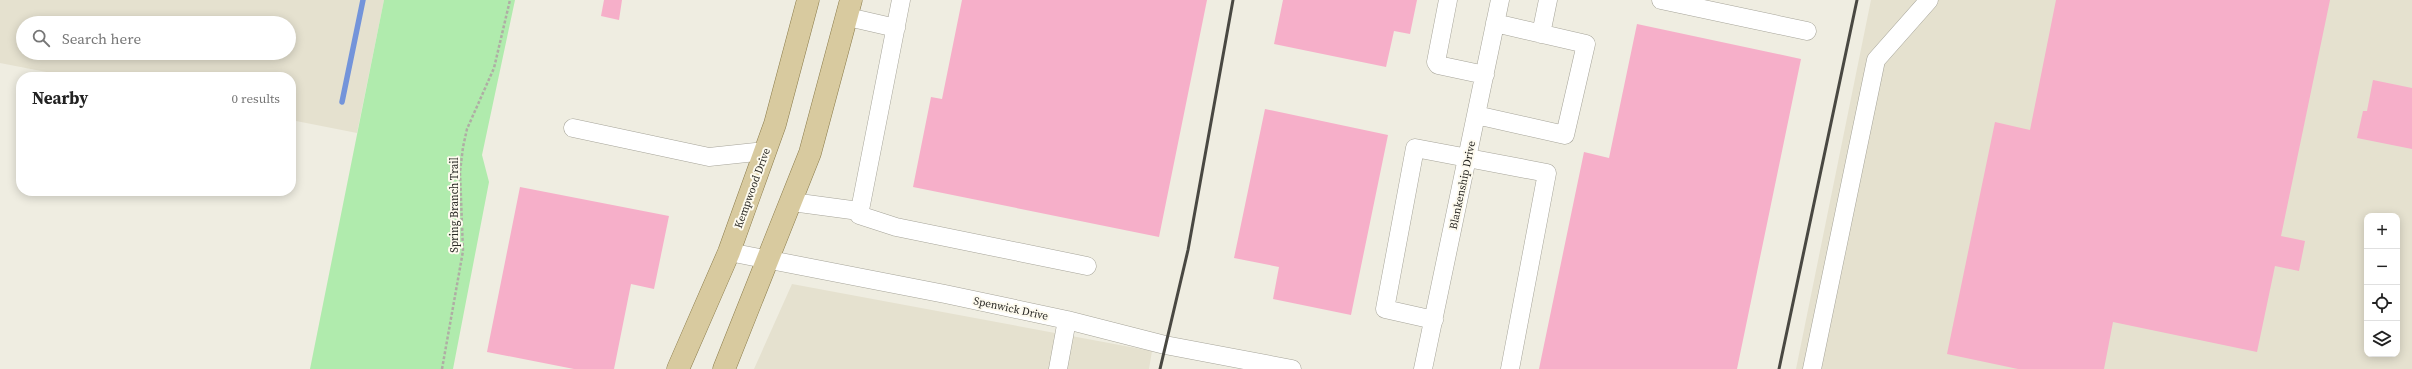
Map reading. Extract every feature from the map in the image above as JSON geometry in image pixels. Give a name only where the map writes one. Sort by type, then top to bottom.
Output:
[{"type":"main road","name":"Kempwood Drive","points":[[678,369],[729,252],[775,124],[808,0]]},
{"type":"main road","points":[[724,369],[769,260],[810,153],[850,8]]},
{"type":"street","points":[[901,0],[859,215],[896,227],[1087,266]]},
{"type":"street","points":[[1448,0],[1436,62],[1438,65],[1484,75]]},
{"type":"street","name":"Blankenship Drive","points":[[1423,369],[1500,0]]},
{"type":"street","points":[[1541,34],[1548,0]]},
{"type":"street","points":[[1661,0],[1807,31]]},
{"type":"street","points":[[1812,369],[1876,60],[1929,0]]},
{"type":"street","points":[[850,8],[896,28]]},
{"type":"street","points":[[1476,115],[1565,135],[1586,44],[1495,23]]},
{"type":"street","points":[[573,128],[709,157],[765,151]]},
{"type":"street","points":[[1434,320],[1385,309],[1415,148],[1548,174],[1510,369]]},
{"type":"street","points":[[792,202],[860,211]]},
{"type":"street","name":"Spenwick Drive","points":[[729,252],[1068,320],[1165,345],[1292,369]]},
{"type":"street","points":[[1058,369],[1068,320]]},
{"type":"path","name":"Spring Branch Trail","points":[[442,369],[463,251],[460,172],[463,147],[468,129],[494,68],[510,0]]},
{"type":"shaded area","points":[[0,0],[384,0],[357,133],[296,121],[296,72],[46,72],[0,63]]},
{"type":"shaded area","points":[[1871,0],[2412,0],[2412,369],[1796,369]]},
{"type":"shaded area","points":[[792,284],[1152,351],[1149,369],[754,369]]},
{"type":"green space","points":[[384,0],[515,0],[482,155],[489,182],[453,369],[310,369]]},
{"type":"building","points":[[604,0],[622,0],[619,20],[601,16]]},
{"type":"building","points":[[962,0],[1207,0],[1159,237],[913,187],[931,97],[942,99]]},
{"type":"building","points":[[1283,0],[1417,0],[1410,34],[1394,31],[1386,67],[1274,44]]},
{"type":"building","points":[[2056,0],[2330,0],[2281,236],[2305,241],[2299,271],[2275,266],[2257,352],[2113,322],[2104,369],[2018,369],[1947,354],[1995,122],[2030,130]]},
{"type":"building","points":[[1637,24],[1801,59],[1737,369],[1539,369],[1584,152],[1609,158]]},
{"type":"building","points":[[2373,80],[2412,88],[2412,149],[2357,138],[2363,111],[2367,111]]},
{"type":"building","points":[[1265,109],[1388,135],[1351,315],[1273,299],[1279,267],[1234,258]]},
{"type":"building","points":[[520,187],[669,216],[654,289],[631,284],[614,369],[574,369],[487,352]]},
{"type":"waterway","points":[[342,102],[363,0]]},
{"type":"railway","points":[[1160,369],[1188,250],[1233,0]]},
{"type":"railway","points":[[1779,369],[1857,0]]}]
